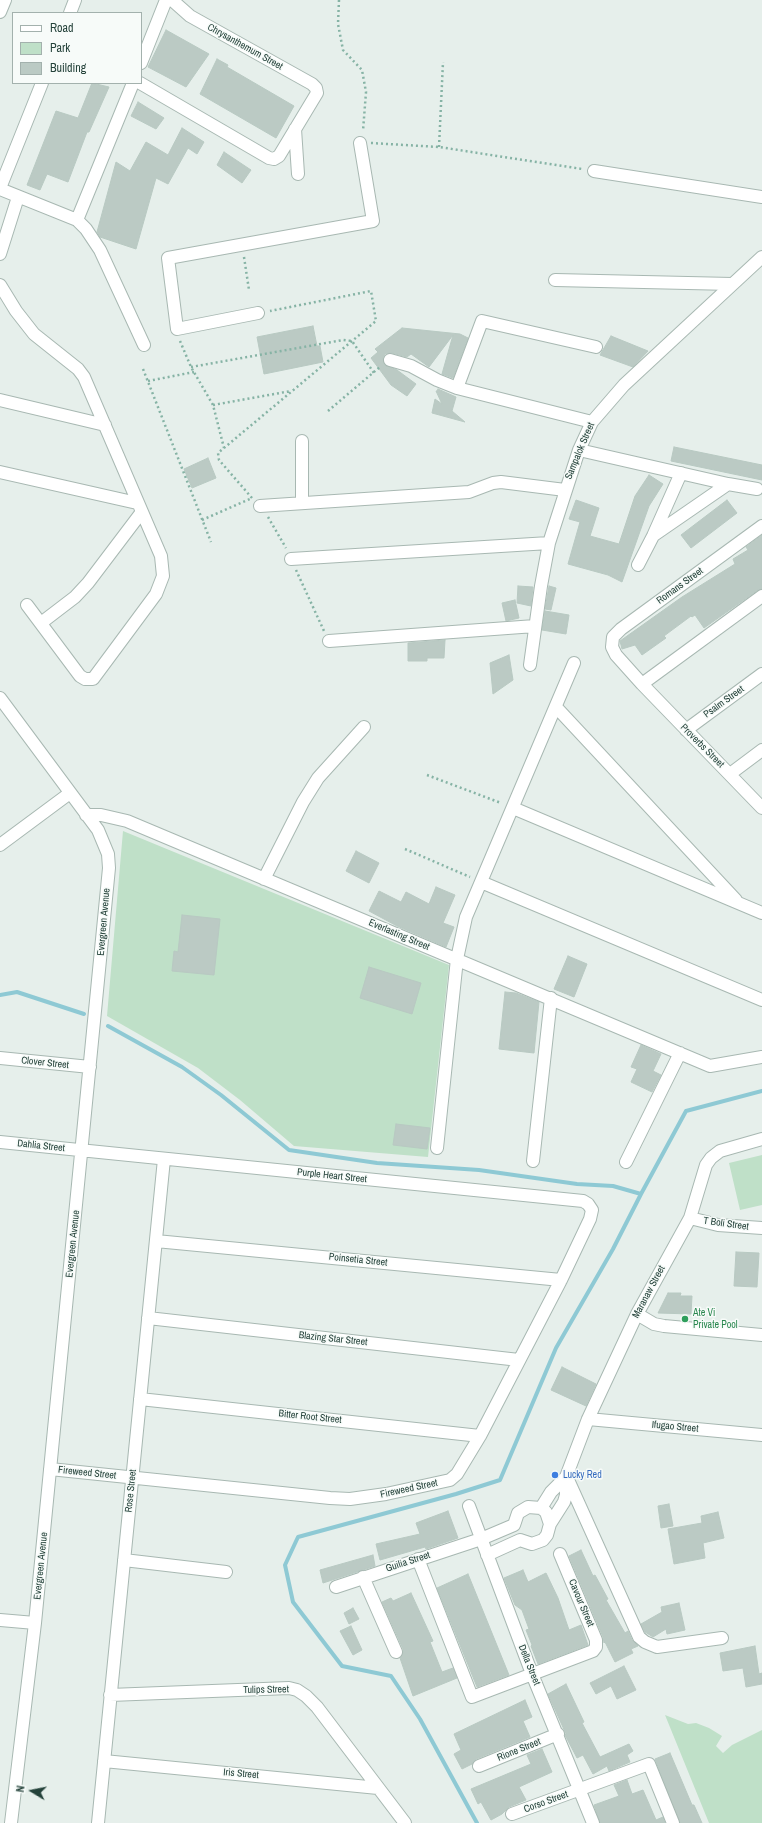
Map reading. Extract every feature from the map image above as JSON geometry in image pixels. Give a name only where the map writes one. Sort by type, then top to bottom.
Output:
[{"type":"street","points":[[0,12],[5,0]]},
{"type":"street","points":[[70,12],[75,0]]},
{"type":"street","points":[[142,60],[166,0]]},
{"type":"street","name":"Chrysanthemum Street","points":[[172,0],[190,16],[312,84],[316,88],[317,93],[295,129]]},
{"type":"street","points":[[42,84],[0,189],[77,220],[86,229],[100,250],[144,345]]},
{"type":"street","points":[[77,220],[133,84]]},
{"type":"street","points":[[142,84],[269,158],[274,159],[279,156],[295,129]]},
{"type":"street","points":[[295,129],[298,174]]},
{"type":"street","points":[[258,313],[177,329],[168,258],[373,221],[360,143]]},
{"type":"street","points":[[594,171],[762,197]]},
{"type":"street","points":[[0,254],[18,197]]},
{"type":"street","name":"Sampalok Street","points":[[530,665],[549,543],[579,450],[592,422],[624,385],[762,257]]},
{"type":"street","points":[[555,280],[732,284]]},
{"type":"street","points":[[0,286],[16,311],[34,334],[78,369],[84,377],[160,556],[163,576],[156,594],[96,677],[89,680],[80,676],[27,605]]},
{"type":"street","points":[[457,388],[482,321],[596,347]]},
{"type":"street","points":[[390,360],[411,366],[437,380],[457,388],[592,422]]},
{"type":"street","points":[[0,400],[105,425]]},
{"type":"street","points":[[302,441],[302,503]]},
{"type":"street","points":[[579,450],[756,489]]},
{"type":"street","points":[[0,472],[139,508]]},
{"type":"street","points":[[638,565],[653,536],[681,473]]},
{"type":"street","points":[[260,506],[469,492],[493,482],[565,490]]},
{"type":"street","points":[[653,536],[728,484]]},
{"type":"street","points":[[41,623],[75,597],[88,583],[139,508]]},
{"type":"street","name":"Romans Street","points":[[616,655],[612,647],[613,637],[622,628],[762,526]]},
{"type":"street","points":[[291,559],[549,543]]},
{"type":"street","points":[[642,684],[762,596]]},
{"type":"street","points":[[329,641],[535,626]]},
{"type":"street","name":"Proverbs Street","points":[[616,655],[642,684],[762,808]]},
{"type":"street","points":[[436,1148],[457,960],[466,917],[574,663]]},
{"type":"street","name":"Psalm Street","points":[[686,730],[762,674]]},
{"type":"street","name":"Evergreen Avenue","points":[[0,698],[98,830],[108,854],[109,868],[35,1623],[11,1823]]},
{"type":"street","points":[[556,707],[740,903]]},
{"type":"street","points":[[264,878],[303,802],[318,778],[364,727]]},
{"type":"street","points":[[730,774],[762,750]]},
{"type":"street","points":[[0,845],[70,793]]},
{"type":"street","points":[[513,808],[762,913]]},
{"type":"street","name":"Everlasting Street","points":[[86,815],[101,815],[127,821],[710,1066],[762,1057]]},
{"type":"street","points":[[481,882],[762,1000]]},
{"type":"street","points":[[533,1161],[551,998]]},
{"type":"street","points":[[626,1162],[680,1053]]},
{"type":"street","name":"Clover Street","points":[[0,1058],[90,1067]]},
{"type":"street","name":"Maranaw Street","points":[[487,1555],[520,1540],[526,1543],[538,1543],[548,1535],[550,1524],[564,1502],[566,1495],[566,1477],[588,1419],[637,1314],[690,1218],[706,1165],[711,1158],[720,1151],[762,1139]]},
{"type":"street","name":"Dahlia Street","points":[[0,1142],[82,1150]]},
{"type":"street","name":"Purple Heart Street","points":[[82,1150],[583,1202]]},
{"type":"street","name":"Rose Street","points":[[98,1823],[164,1159]]},
{"type":"street","name":"Fireweed Street","points":[[50,1469],[330,1498],[369,1497],[450,1480],[458,1474],[480,1436],[561,1280],[590,1219],[592,1210],[588,1204],[583,1202]]},
{"type":"street","name":"T Boli Street","points":[[690,1218],[718,1225],[762,1228]]},
{"type":"street","name":"Poinsetia Street","points":[[156,1240],[561,1280]]},
{"type":"street","points":[[637,1314],[654,1324],[664,1326],[762,1335]]},
{"type":"street","name":"Blazing Star Street","points":[[148,1318],[519,1360]]},
{"type":"street","name":"Bitter Root Street","points":[[140,1399],[480,1436]]},
{"type":"street","name":"Ifugao Street","points":[[588,1419],[762,1435]]},
{"type":"street","points":[[566,1477],[639,1637],[652,1645],[664,1647],[722,1638]]},
{"type":"street","name":"Maranaw Street","points":[[541,1508],[552,1492],[566,1477]]},
{"type":"street","name":"Della Street","points":[[469,1506],[532,1674],[558,1734],[593,1823]]},
{"type":"street","points":[[481,1539],[514,1525],[515,1519],[522,1509],[535,1506],[541,1508],[549,1517],[550,1524]]},
{"type":"street","name":"Guilia Street","points":[[336,1587],[481,1539]]},
{"type":"street","name":"Cavour Street","points":[[532,1674],[593,1651],[596,1647],[596,1640],[560,1554]]},
{"type":"street","points":[[418,1559],[472,1697],[532,1674]]},
{"type":"street","points":[[124,1560],[226,1572]]},
{"type":"street","points":[[363,1577],[396,1652]]},
{"type":"street","points":[[0,1620],[35,1623]]},
{"type":"street","name":"Tulips Street","points":[[110,1695],[285,1688],[297,1690],[317,1707],[405,1823]]},
{"type":"street","name":"Rione Street","points":[[479,1766],[558,1734]]},
{"type":"street","name":"Iris Street","points":[[104,1761],[378,1788]]},
{"type":"street","name":"Corso Street","points":[[512,1814],[649,1764],[673,1823]]},
{"type":"path","points":[[339,0],[338,24],[343,50],[362,70],[366,92],[364,123],[360,143],[439,147],[594,171]]},
{"type":"path","points":[[439,147],[443,62]]},
{"type":"path","points":[[242,245],[249,290]]},
{"type":"path","points":[[202,520],[252,498],[219,460],[218,453],[376,321],[371,291],[258,313]]},
{"type":"path","points":[[177,329],[194,372],[213,405],[224,448]]},
{"type":"path","points":[[192,367],[328,342],[352,341]]},
{"type":"path","points":[[352,341],[374,373]]},
{"type":"path","points":[[328,410],[390,360]]},
{"type":"path","points":[[143,369],[211,542]]},
{"type":"path","points":[[148,381],[194,372]]},
{"type":"path","points":[[213,405],[293,391]]},
{"type":"path","points":[[427,775],[513,808]]},
{"type":"path","points":[[405,849],[481,882]]},
{"type":"green space","points":[[123,831],[449,965],[428,1157],[294,1146],[240,1100],[198,1068],[107,1016]]},
{"type":"green space","points":[[762,1155],[762,1205],[740,1210],[729,1163]]},
{"type":"green space","points":[[665,1715],[688,1724],[696,1723],[709,1728],[722,1736],[716,1746],[723,1753],[732,1745],[762,1730],[762,1823],[709,1823]]},
{"type":"building","points":[[166,30],[209,54],[186,87],[148,67]]},
{"type":"building","points":[[217,59],[228,65],[227,67],[294,106],[276,138],[200,94]]},
{"type":"building","points":[[92,84],[109,87],[89,132],[87,132],[68,182],[47,174],[40,190],[27,185],[56,111],[78,118]]},
{"type":"building","points":[[138,102],[164,118],[156,129],[131,116]]},
{"type":"building","points":[[182,128],[204,142],[197,154],[188,148],[168,184],[156,178],[136,249],[100,237],[97,232],[116,162],[130,171],[146,142],[168,155]]},
{"type":"building","points":[[224,152],[251,170],[242,183],[217,165]]},
{"type":"building","points":[[313,326],[317,346],[320,346],[323,362],[264,374],[257,337]]},
{"type":"building","points":[[402,328],[460,334],[468,338],[453,378],[442,374],[453,335],[429,367],[411,354],[407,357],[392,353],[385,354],[383,358],[385,365],[397,370],[416,384],[407,396],[391,385],[371,358],[378,352],[375,349]]},
{"type":"building","points":[[611,336],[648,351],[633,367],[600,355]]},
{"type":"building","points":[[438,389],[456,397],[452,411],[465,422],[432,413],[435,399],[442,404],[436,391]]},
{"type":"building","points":[[674,447],[762,465],[762,480],[671,461]]},
{"type":"building","points":[[208,458],[216,478],[192,488],[184,469]]},
{"type":"building","points":[[649,475],[663,484],[649,506],[622,582],[608,575],[568,564],[580,522],[569,519],[576,500],[599,508],[590,536],[619,544],[635,496]]},
{"type":"building","points":[[727,500],[737,513],[691,548],[681,535]]},
{"type":"building","points":[[762,535],[762,589],[758,590],[704,628],[695,615],[692,617],[691,616],[664,636],[666,638],[642,655],[635,645],[622,649],[620,641],[682,597],[735,564],[733,559],[748,550],[746,547]]},
{"type":"building","points":[[518,586],[533,587],[531,606],[517,603]]},
{"type":"building","points":[[549,586],[556,588],[551,610],[545,609]]},
{"type":"building","points":[[515,600],[519,618],[506,621],[502,603]]},
{"type":"building","points":[[545,611],[569,615],[566,634],[542,630]]},
{"type":"building","points":[[445,640],[444,658],[427,658],[427,661],[408,661],[408,643]]},
{"type":"building","points":[[509,655],[513,680],[493,694],[490,663]]},
{"type":"building","points":[[356,851],[379,863],[369,883],[346,871]]},
{"type":"building","points":[[436,887],[455,895],[443,923],[454,927],[446,947],[397,926],[369,911],[379,891],[401,902],[406,892],[429,904]]},
{"type":"building","points":[[182,915],[220,919],[214,975],[172,971],[174,951],[178,952]]},
{"type":"building","points":[[568,956],[587,964],[574,997],[554,989]]},
{"type":"building","points":[[369,967],[421,983],[412,1014],[360,998]]},
{"type":"building","points":[[505,992],[516,993],[539,1002],[534,1053],[499,1049]]},
{"type":"building","points":[[641,1045],[661,1054],[653,1071],[661,1075],[652,1092],[631,1082],[637,1069],[631,1067]]},
{"type":"building","points":[[396,1124],[430,1128],[427,1149],[393,1145]]},
{"type":"building","points":[[736,1252],[759,1253],[757,1287],[734,1286]]},
{"type":"building","points":[[668,1293],[681,1293],[680,1296],[692,1296],[691,1314],[658,1313]]},
{"type":"building","points":[[562,1367],[596,1384],[586,1406],[551,1390]]},
{"type":"building","points":[[669,1504],[673,1526],[661,1528],[658,1506]]},
{"type":"building","points":[[448,1511],[458,1538],[426,1549],[425,1547],[380,1560],[376,1544],[420,1534],[416,1523]]},
{"type":"building","points":[[718,1512],[724,1538],[703,1543],[705,1558],[674,1564],[668,1529],[702,1523],[701,1516]]},
{"type":"building","points":[[581,1550],[593,1576],[595,1575],[608,1599],[606,1600],[625,1633],[628,1631],[632,1640],[638,1646],[631,1649],[633,1653],[615,1662],[605,1642],[604,1643],[603,1637],[569,1556]]},
{"type":"building","points":[[373,1555],[375,1566],[323,1583],[320,1570]]},
{"type":"building","points":[[523,1570],[528,1582],[546,1573],[558,1598],[569,1630],[581,1625],[588,1645],[538,1664],[526,1630],[529,1629],[522,1610],[515,1605],[504,1578]]},
{"type":"building","points":[[468,1574],[509,1675],[477,1687],[437,1588]]},
{"type":"building","points":[[411,1593],[433,1641],[430,1642],[442,1672],[453,1668],[457,1678],[413,1696],[400,1658],[403,1653],[403,1649],[382,1602],[391,1598],[393,1601]]},
{"type":"building","points":[[679,1603],[685,1630],[667,1634],[666,1629],[653,1637],[645,1632],[641,1624],[662,1612],[661,1607]]},
{"type":"building","points":[[353,1608],[359,1619],[349,1624],[344,1613]]},
{"type":"building","points":[[351,1626],[362,1650],[353,1655],[340,1631]]},
{"type":"building","points":[[755,1646],[759,1674],[762,1673],[762,1684],[746,1687],[743,1668],[723,1671],[720,1653]]},
{"type":"building","points":[[624,1666],[636,1690],[617,1699],[611,1686],[596,1694],[590,1683]]},
{"type":"building","points":[[566,1684],[584,1722],[582,1723],[600,1757],[629,1744],[633,1751],[627,1755],[630,1762],[609,1771],[607,1766],[593,1774],[583,1755],[577,1758],[565,1735],[566,1734],[548,1694]]},
{"type":"building","points":[[525,1700],[532,1717],[523,1721],[530,1737],[476,1759],[472,1764],[462,1769],[454,1754],[461,1750],[454,1734]]},
{"type":"building","points":[[542,1749],[552,1772],[519,1787],[526,1800],[509,1807],[502,1814],[491,1820],[481,1802],[478,1804],[471,1789],[531,1764],[527,1755]]},
{"type":"building","points":[[670,1753],[692,1805],[694,1805],[702,1823],[680,1823],[655,1759]]},
{"type":"building","points":[[627,1780],[632,1794],[643,1790],[656,1820],[663,1817],[665,1823],[600,1823],[594,1805],[619,1796],[614,1785]]},
{"type":"waterway","points":[[0,995],[17,992],[84,1014]]},
{"type":"waterway","points":[[108,1026],[182,1067],[221,1095],[289,1150],[377,1163],[479,1170],[577,1184],[613,1186],[641,1194]]},
{"type":"waterway","points":[[477,1823],[420,1719],[391,1676],[342,1666],[293,1602],[285,1565],[298,1537],[456,1494],[500,1480],[556,1348],[613,1249],[686,1111],[762,1091]]},
{"type":"place","name":"Ate Vi Private Pool","points":[[685,1319]]},
{"type":"place","name":"Lucky Red","points":[[555,1475]]}]
